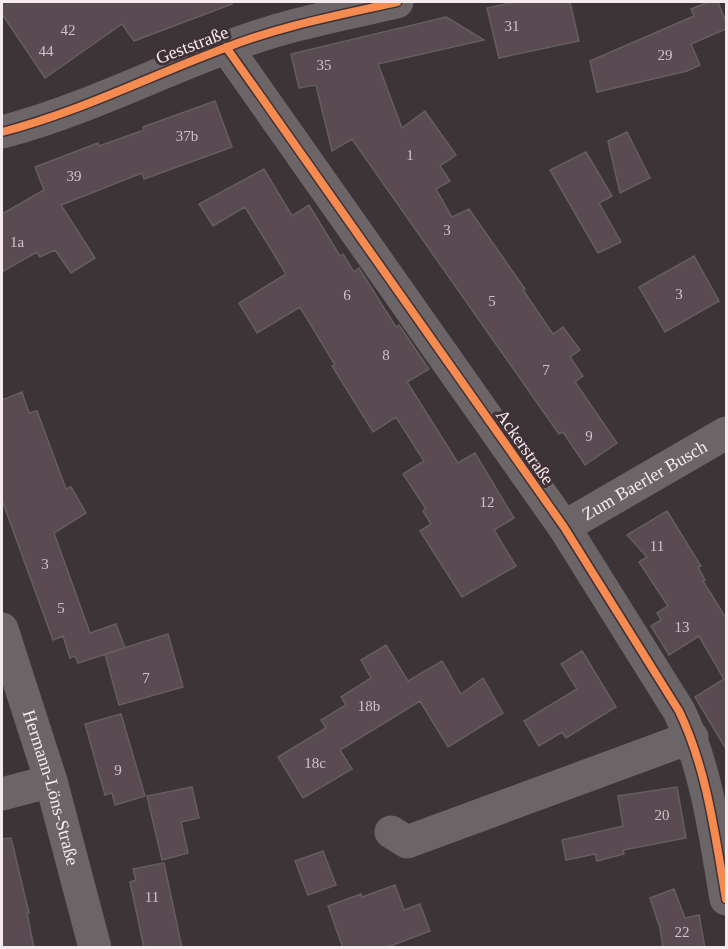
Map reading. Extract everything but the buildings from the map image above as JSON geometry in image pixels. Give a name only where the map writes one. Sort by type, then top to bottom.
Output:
[{"type":"street","name":"Geststraße","points":[[2,132],[41,122],[226,47],[277,30],[397,2]]},
{"type":"street","name":"Ackerstraße","points":[[226,47],[564,527],[680,711],[692,738],[704,780],[726,899]]},
{"type":"street","name":"Zum Baerler Busch","points":[[564,527],[726,433]]},
{"type":"street","name":"Hermann-Löns-Straße","points":[[2,629],[51,781],[95,948]]},
{"type":"street","points":[[390,832],[407,842],[692,738]]},
{"type":"street","points":[[2,794],[51,781]]},
{"type":"cycle path","points":[[2,132],[87,104],[267,33],[397,2]]},
{"type":"cycle path","points":[[226,47],[564,527],[679,711],[689,733],[703,779],[726,899]]}]
